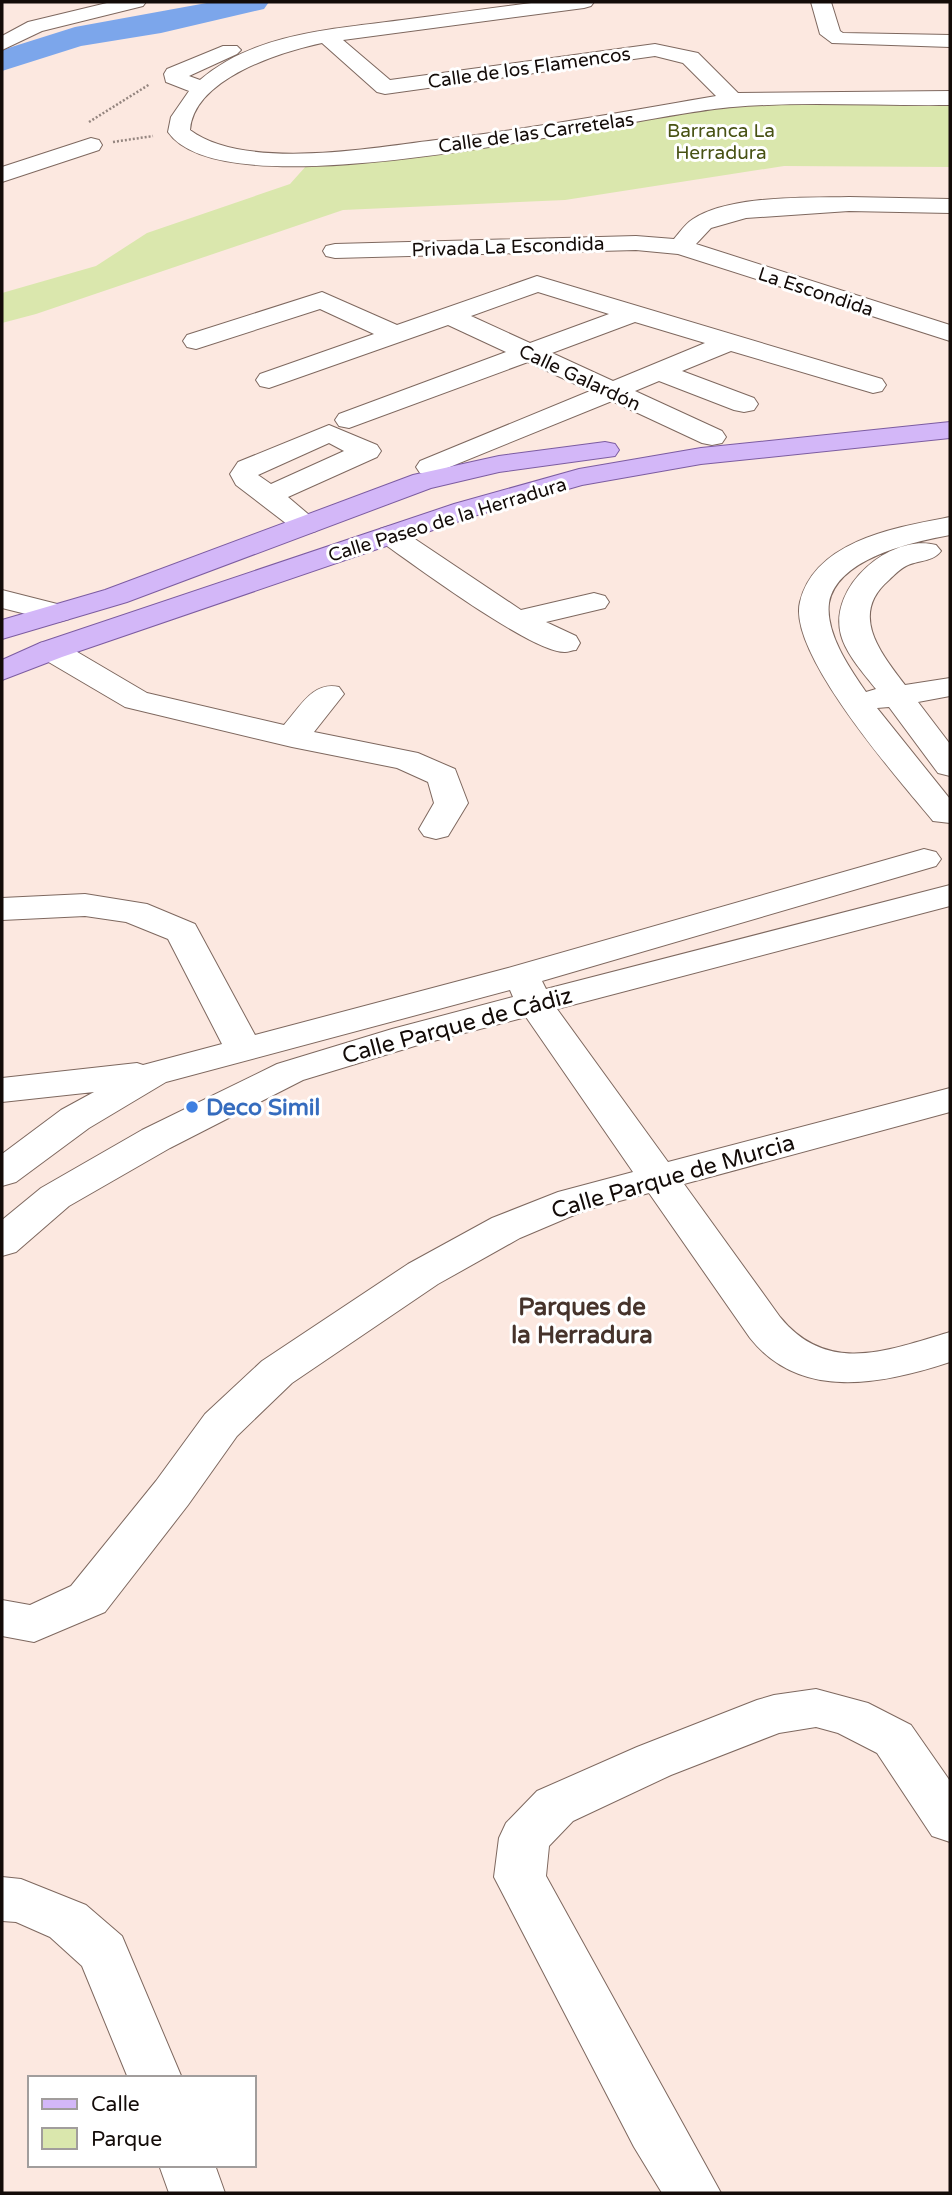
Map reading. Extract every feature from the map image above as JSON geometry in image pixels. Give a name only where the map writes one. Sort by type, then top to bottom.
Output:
[{"type":"main road","name":"Calle Paseo de la Herradura","points":[[2,630],[128,592],[306,525],[427,474],[712,437],[944,417]]},
{"type":"main road","name":"Calle Paseo de la Herradura","points":[[2,671],[51,650],[464,510],[528,491],[615,470],[944,417]]},
{"type":"main road","points":[[499,464],[491,478],[498,485],[528,491]]},
{"type":"main road","points":[[427,474],[458,488],[465,495],[464,510]]},
{"type":"street","points":[[2,44],[35,26],[136,2]]},
{"type":"street","points":[[201,88],[174,77],[180,71],[215,55],[278,37],[511,2]]},
{"type":"street","points":[[178,127],[201,88],[225,69],[249,57],[287,44],[326,36],[584,2]]},
{"type":"street","points":[[821,2],[830,34],[839,39],[950,41]]},
{"type":"street","points":[[2,32],[27,20],[83,3]]},
{"type":"street","points":[[326,36],[385,87]]},
{"type":"street","name":"Calle de los Flamencos","points":[[355,92],[655,50],[691,58],[732,100]]},
{"type":"street","name":"Calle de las Carretelas","points":[[178,127],[191,141],[214,150],[246,157],[288,160],[352,157],[519,137],[732,100],[950,98]]},
{"type":"street","points":[[2,159],[82,142]]},
{"type":"street","points":[[2,175],[82,142]]},
{"type":"street","points":[[681,247],[691,232],[704,222],[726,214],[820,204],[895,203],[950,206]]},
{"type":"street","name":"Privada La Escondida","points":[[335,251],[636,243],[681,247]]},
{"type":"street","name":"La Escondida","points":[[681,247],[950,333]]},
{"type":"street","points":[[269,380],[537,284],[873,385]]},
{"type":"street","points":[[196,341],[322,300],[395,334]]},
{"type":"street","points":[[349,419],[634,313]]},
{"type":"street","name":"Calle Galardón","points":[[437,319],[600,396],[712,437]]},
{"type":"street","points":[[427,474],[600,396],[730,342]]},
{"type":"street","points":[[659,372],[744,404]]},
{"type":"street","name":"Calle Galardón","points":[[600,396],[673,442]]},
{"type":"street","points":[[268,496],[306,525]]},
{"type":"street","points":[[937,869],[917,842],[925,826],[948,813],[858,702],[817,633],[814,604],[826,579],[858,552],[913,533],[950,526]]},
{"type":"street","points":[[390,535],[516,620],[565,643]]},
{"type":"street","points":[[950,545],[894,561],[865,584],[855,608],[856,635],[872,663],[950,766]]},
{"type":"street","points":[[2,599],[58,613]]},
{"type":"street","points":[[516,620],[594,602]]},
{"type":"street","points":[[51,650],[136,700],[292,737],[406,760],[443,776],[451,803],[436,829]]},
{"type":"street","points":[[858,702],[950,687]]},
{"type":"street","points":[[292,737],[328,694]]},
{"type":"street","points":[[107,719],[136,700]]},
{"type":"street","name":"Calle Parque de Cádiz","points":[[2,1242],[55,1197],[156,1139],[290,1072],[405,1037],[528,990],[937,869]]},
{"type":"street","name":"Calle Parque de Cádiz","points":[[3,1171],[75,1119],[153,1073],[244,1050],[528,990],[950,895]]},
{"type":"street","points":[[2,909],[85,905],[134,912],[182,932],[244,1050]]},
{"type":"street","points":[[528,990],[743,1297],[780,1344],[802,1359],[843,1371],[893,1364],[950,1347]]},
{"type":"street","points":[[2,1090],[153,1073]]},
{"type":"street","name":"Calle Parque de Murcia","points":[[2,1618],[34,1624],[88,1599],[172,1493],[221,1425],[277,1372],[424,1274],[506,1228],[572,1201],[950,1100]]},
{"type":"street","points":[[3,1171],[55,1197]]},
{"type":"street","points":[[693,2193],[654,2129],[520,1877],[524,1838],[555,1806],[654,1761],[774,1714],[816,1708],[851,1717],[894,1739],[950,1821]]},
{"type":"street","points":[[2,1899],[20,1901],[68,1921],[103,1952],[154,2076]]},
{"type":"street","points":[[188,2167],[197,2193]]},
{"type":"path","points":[[174,77],[155,81],[133,92],[90,121],[82,142],[178,127]]},
{"type":"green space","name":"Barranca La Herradura","points":[[950,102],[950,167],[784,166],[565,200],[343,210],[36,314],[2,323],[2,293],[96,266],[147,233],[290,184],[307,165],[731,105]]},
{"type":"waterway","points":[[2,61],[75,37],[161,23],[253,2]]},
{"type":"place","name":"Deco Simil","points":[[192,1107]]},
{"type":"district","name":"Parques de la Herradura","points":[[582,1321]]}]
